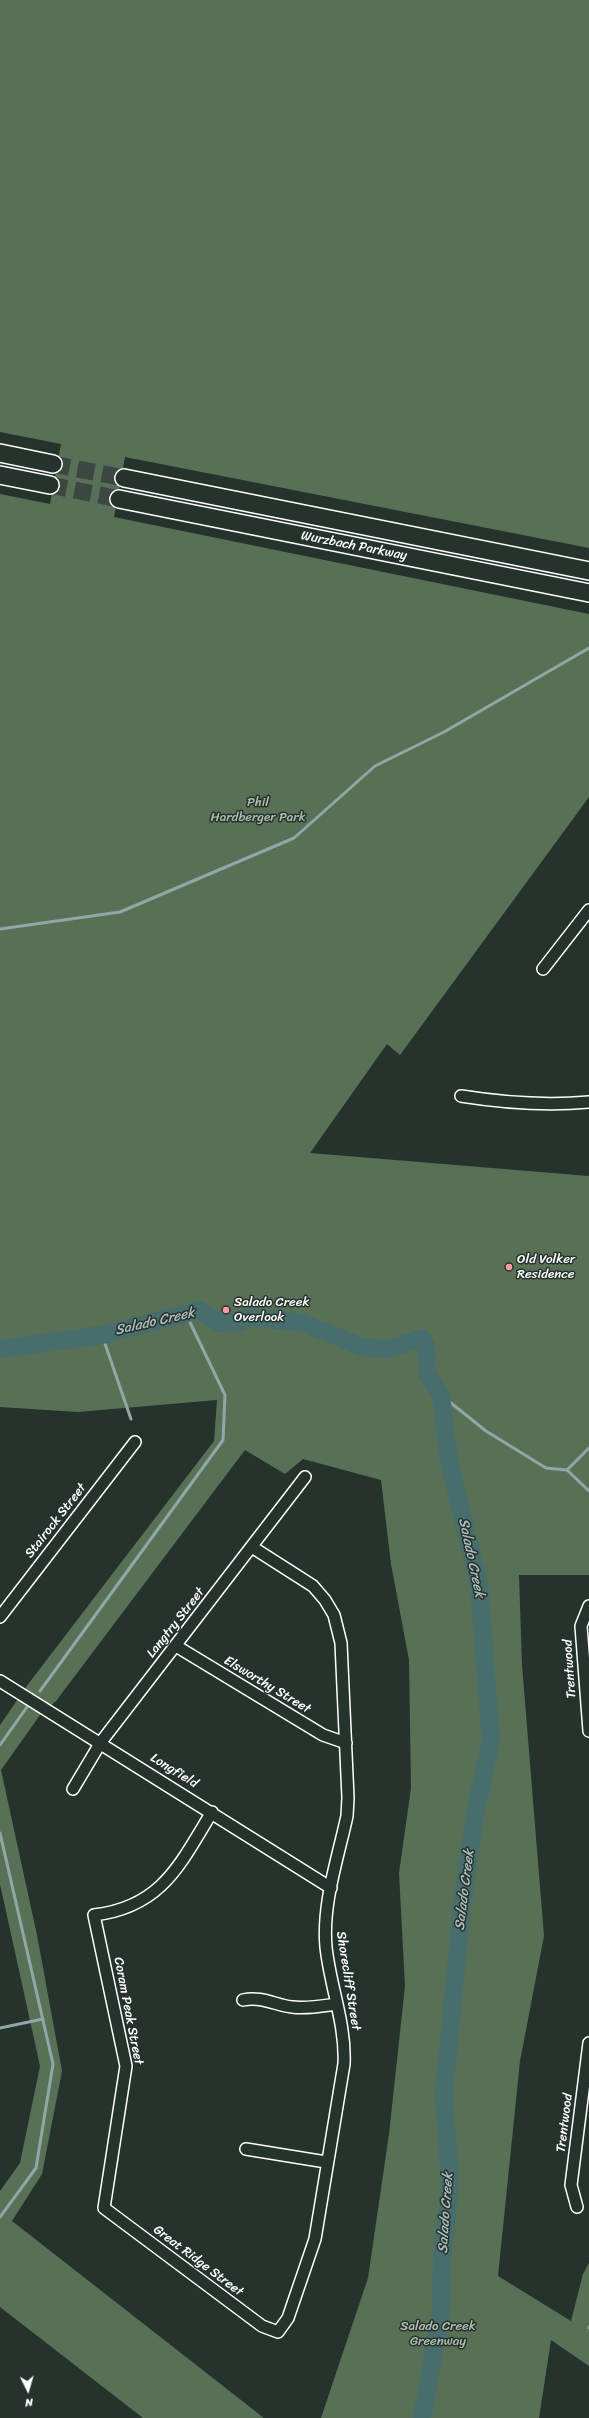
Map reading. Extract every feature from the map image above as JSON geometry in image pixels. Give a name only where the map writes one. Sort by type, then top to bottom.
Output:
[{"type":"highway","points":[[0,453],[53,464]]},
{"type":"highway","points":[[0,475],[50,485]]},
{"type":"highway","name":"Wurzbach Parkway","points":[[124,478],[589,571]]},
{"type":"highway","name":"Wurzbach Parkway","points":[[119,499],[589,593]]},
{"type":"street","points":[[543,969],[585,925],[589,910]]},
{"type":"street","points":[[461,1096],[515,1104],[550,1105],[589,1102]]},
{"type":"street","name":"Stairock Street","points":[[0,1617],[135,1442]]},
{"type":"street","name":"Langtry Street","points":[[73,1789],[101,1742],[306,1477]]},
{"type":"street","name":"Shorecliff Street","points":[[252,1547],[313,1586],[325,1600],[334,1616],[341,1643],[346,1743],[347,1816],[325,1923],[326,1948],[344,2044],[344,2064],[326,2162],[315,2239],[288,2318],[278,2332]]},
{"type":"street","name":"Trentwood","points":[[589,1606],[581,1626],[589,1731]]},
{"type":"street","name":"Elsworthy Street","points":[[176,1646],[323,1735],[346,1743]]},
{"type":"street","name":"Longfield","points":[[0,1681],[101,1742],[331,1888]]},
{"type":"street","name":"Coram Peak Street","points":[[104,2208],[126,2066],[94,1915],[129,1908],[148,1898],[165,1884],[179,1866],[212,1812]]},
{"type":"street","points":[[243,2000],[264,1999],[282,2005],[302,2008],[336,2004]]},
{"type":"street","name":"Trentwood","points":[[577,2207],[571,2185],[589,2043]]},
{"type":"street","points":[[246,2149],[326,2162]]},
{"type":"street","name":"Great Ridge Street","points":[[104,2208],[262,2326],[278,2332]]},
{"type":"green space","name":"Phil Hardberger Park","points":[[0,0],[589,0],[589,548],[125,457],[114,517],[589,614],[589,797],[400,1055],[387,1044],[310,1153],[589,1176],[589,1575],[519,1575],[522,1665],[544,1936],[520,2061],[498,2276],[571,2321],[583,2274],[589,2263],[589,2366],[551,2340],[539,2418],[321,2418],[368,2278],[389,2134],[405,1986],[399,1873],[411,1788],[409,1660],[391,1564],[381,1480],[303,1459],[285,1474],[245,1450],[56,1701],[40,1715],[1,1770],[37,1935],[62,2071],[42,2174],[12,2221],[264,2418],[143,2418],[0,2307],[0,2191],[20,2163],[40,2066],[0,1884],[0,1725],[29,1683],[214,1441],[217,1400],[78,1412],[0,1407],[0,494],[50,504],[61,444],[0,432]]},
{"type":"waterway","points":[[0,929],[120,912],[294,838],[375,766],[444,732],[589,648]]},
{"type":"waterway","name":"Salado Creek","points":[[0,1349],[102,1335],[199,1310],[220,1323],[240,1322],[250,1317],[303,1323],[360,1346],[386,1350],[422,1338],[426,1345],[427,1358]]},
{"type":"waterway","points":[[40,1691],[223,1440],[225,1395],[185,1312]]},
{"type":"waterway","points":[[102,1335],[131,1419]]},
{"type":"waterway","name":"Salado Creek","points":[[422,2418],[441,2311],[442,2259],[450,2185],[444,2092],[462,1906],[475,1814],[491,1741],[479,1584],[449,1461],[441,1395],[427,1374],[427,1369]]},
{"type":"waterway","points":[[441,1395],[486,1431],[546,1468],[567,1470],[589,1491]]},
{"type":"waterway","points":[[567,1470],[589,1448]]},
{"type":"waterway","points":[[0,1745],[27,1707]]},
{"type":"waterway","points":[[0,1833],[53,2064],[36,2168],[0,2217]]},
{"type":"waterway","points":[[0,2028],[43,2019]]},
{"type":"tunnel","points":[[53,464],[124,478]]},
{"type":"tunnel","points":[[50,485],[119,499]]},
{"type":"place","name":"Old Volker Residence","points":[[509,1267]]},
{"type":"place","name":"Salado Creek Overlook","points":[[226,1310]]},
{"type":"park label","name":"Salado Creek Greenway","points":[[438,2334]]}]
